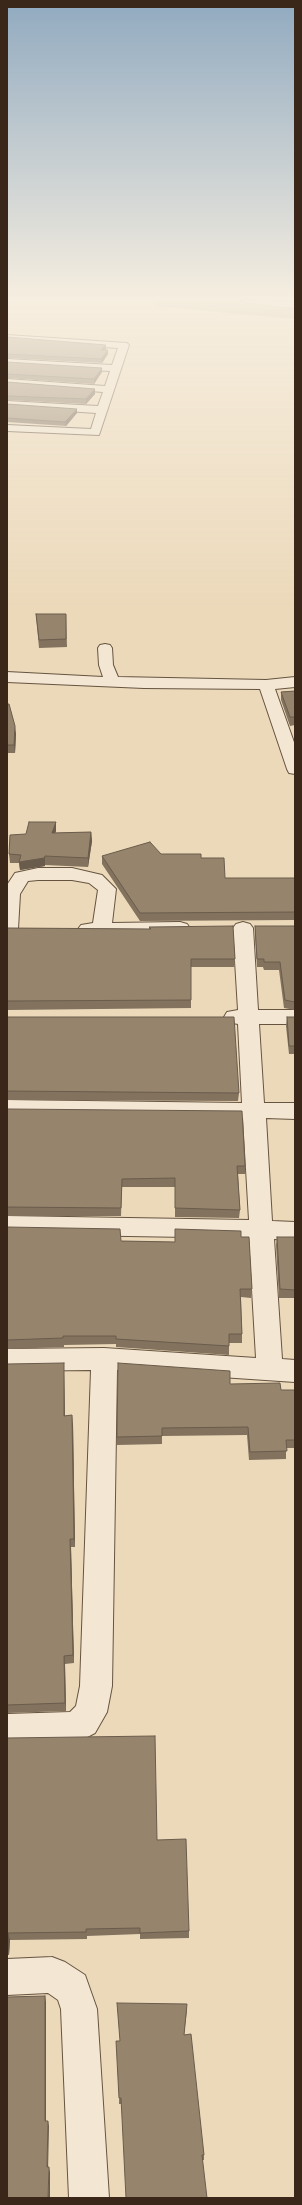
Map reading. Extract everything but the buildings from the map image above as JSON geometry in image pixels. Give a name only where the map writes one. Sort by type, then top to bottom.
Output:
[{"type":"street","points":[[7,428],[95,433],[105,403]]},
{"type":"street","points":[[7,404],[103,410]]},
{"type":"street","points":[[105,648],[106,665],[112,682]]},
{"type":"street","points":[[7,677],[112,682],[266,685],[295,682]]},
{"type":"street","points":[[266,685],[295,769]]},
{"type":"street","points":[[13,929],[11,894],[21,877],[38,874],[72,874],[95,879],[107,889],[102,929]]},
{"type":"street","points":[[71,929],[196,928]]},
{"type":"street","points":[[7,1360],[104,1359],[283,1370],[261,1229],[243,928]]},
{"type":"street","points":[[216,1017],[295,1017]]},
{"type":"street","points":[[7,1108],[295,1111]]},
{"type":"street","points":[[7,1225],[261,1229],[295,1231]]},
{"type":"street","points":[[7,1730],[74,1728],[84,1722],[91,1712],[96,1686],[104,1359]]},
{"type":"street","points":[[7,1976],[52,1975],[72,1988],[79,2009],[89,2198]]}]
